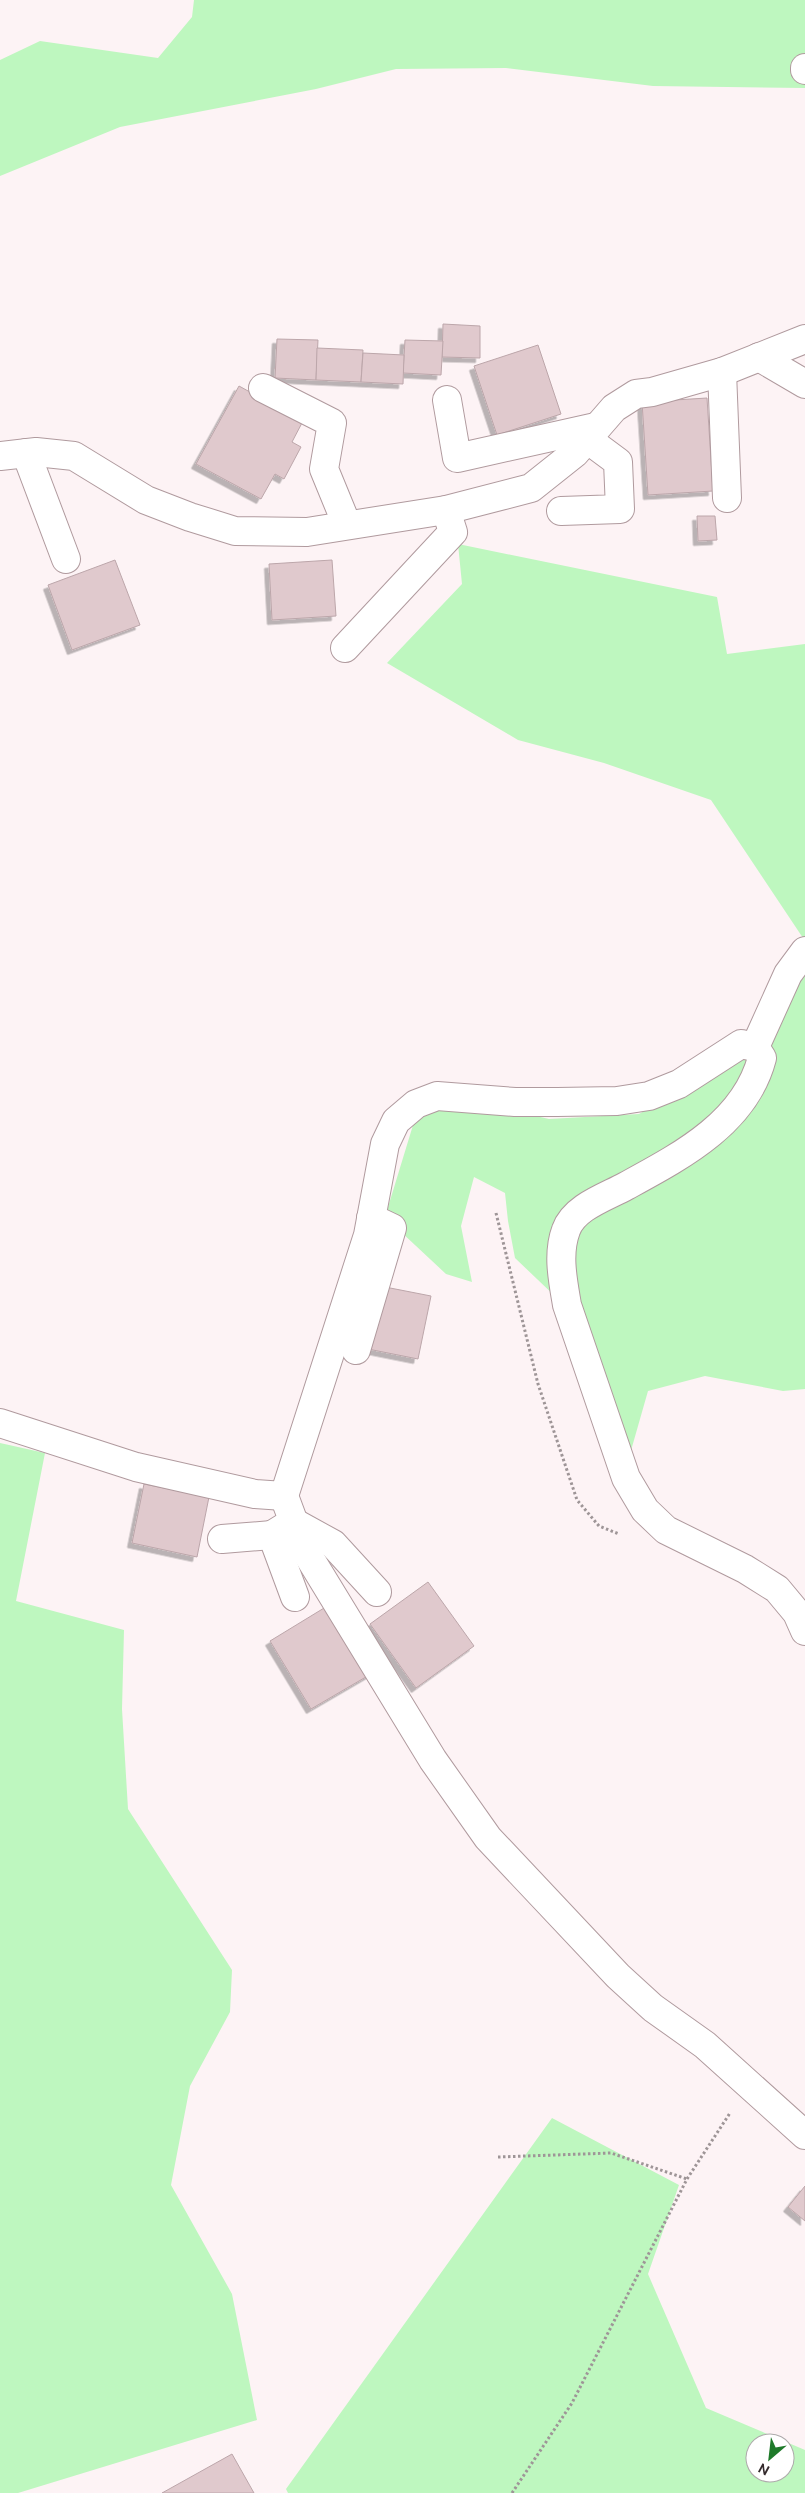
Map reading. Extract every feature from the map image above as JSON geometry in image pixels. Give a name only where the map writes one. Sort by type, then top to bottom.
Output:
[{"type":"street","points":[[66,559],[13,455],[36,452],[74,456],[146,500],[234,531],[307,532],[446,510],[531,488],[575,453],[614,408],[636,394],[652,392],[722,372],[805,340]]},
{"type":"street","points":[[759,358],[805,384]]},
{"type":"street","points":[[722,372],[727,498]]},
{"type":"street","points":[[263,388],[332,423],[324,469],[347,525]]},
{"type":"street","points":[[447,400],[457,458],[592,433]]},
{"type":"street","points":[[560,512],[620,509],[618,462],[592,433]]},
{"type":"street","points":[[345,648],[453,532],[446,510]]},
{"type":"street","points":[[755,1047],[788,974],[805,951]]},
{"type":"street","points":[[295,1597],[283,1528],[284,1496],[351,1289],[371,1218],[385,1144],[396,1121],[416,1104],[437,1096],[515,1102],[617,1100],[649,1096],[679,1084],[741,1044],[755,1047],[762,1058],[758,1074],[731,1116],[688,1149],[594,1202],[575,1216],[566,1228],[561,1248],[562,1279],[567,1305],[626,1478],[645,1510],[666,1530],[745,1569],[777,1589],[797,1614],[805,1631]]},
{"type":"street","points":[[356,1350],[392,1228],[371,1218]]},
{"type":"street","points":[[0,1423],[136,1468],[255,1494],[284,1496]]},
{"type":"street","points":[[283,1528],[303,1547],[433,1760],[488,1838],[618,1976],[653,2008],[705,2045],[805,2135]]},
{"type":"street","points":[[222,1540],[283,1528],[332,1544],[376,1592]]},
{"type":"path","points":[[496,1213],[538,1384],[577,1500],[599,1526],[625,1537],[666,1530]]},
{"type":"path","points":[[512,2493],[572,2404],[687,2178],[748,2085]]},
{"type":"path","points":[[498,2157],[611,2153],[687,2178]]},
{"type":"green space","points":[[194,0],[805,0],[805,88],[653,86],[506,68],[396,69],[316,89],[120,127],[0,176],[0,60],[40,41],[158,58],[192,17]]},
{"type":"green space","points":[[458,544],[717,597],[727,654],[805,644],[805,941],[711,800],[604,763],[518,740],[387,663],[462,584]]},
{"type":"green space","points":[[805,942],[805,1389],[783,1391],[705,1376],[648,1391],[626,1468],[559,1300],[515,1258],[505,1193],[474,1177],[461,1226],[472,1282],[446,1274],[385,1217],[417,1112],[451,1096],[549,1119],[639,1114],[755,1047]]},
{"type":"green space","points":[[0,1443],[45,1453],[16,1601],[124,1630],[122,1709],[128,1809],[232,1970],[230,2012],[190,2086],[171,2185],[232,2294],[257,2420],[18,2493],[0,2493]]},
{"type":"green space","points":[[552,2118],[679,2185],[648,2274],[706,2408],[765,2433],[745,2433],[745,2483],[795,2483],[795,2446],[805,2450],[805,2493],[288,2493],[286,2489]]},
{"type":"building","points":[[443,324],[480,326],[480,358],[442,357]]},
{"type":"building","points":[[277,339],[318,340],[316,380],[275,378]]},
{"type":"building","points":[[405,340],[443,341],[441,375],[403,373]]},
{"type":"building","points":[[538,345],[561,414],[497,435],[474,366]]},
{"type":"building","points":[[317,348],[363,350],[361,382],[316,380]]},
{"type":"building","points":[[363,353],[404,355],[403,384],[361,382]]},
{"type":"building","points":[[239,386],[303,421],[292,442],[301,447],[284,479],[275,474],[261,499],[196,464]]},
{"type":"building","points":[[707,398],[713,491],[648,495],[642,402]]},
{"type":"building","points":[[697,516],[715,516],[717,540],[698,541]]},
{"type":"building","points":[[115,560],[140,625],[72,650],[48,585]]},
{"type":"building","points":[[332,560],[336,616],[272,620],[269,564]]},
{"type":"building","points":[[380,1286],[431,1296],[418,1359],[368,1349]]},
{"type":"building","points":[[144,1484],[209,1497],[197,1557],[132,1543]]},
{"type":"building","points":[[428,1582],[474,1646],[416,1688],[370,1624]]},
{"type":"building","points":[[329,1605],[371,1674],[311,1709],[270,1641]]},
{"type":"building","points":[[805,2186],[805,2221],[788,2207]]},
{"type":"building","points":[[232,2454],[254,2493],[162,2493]]}]
